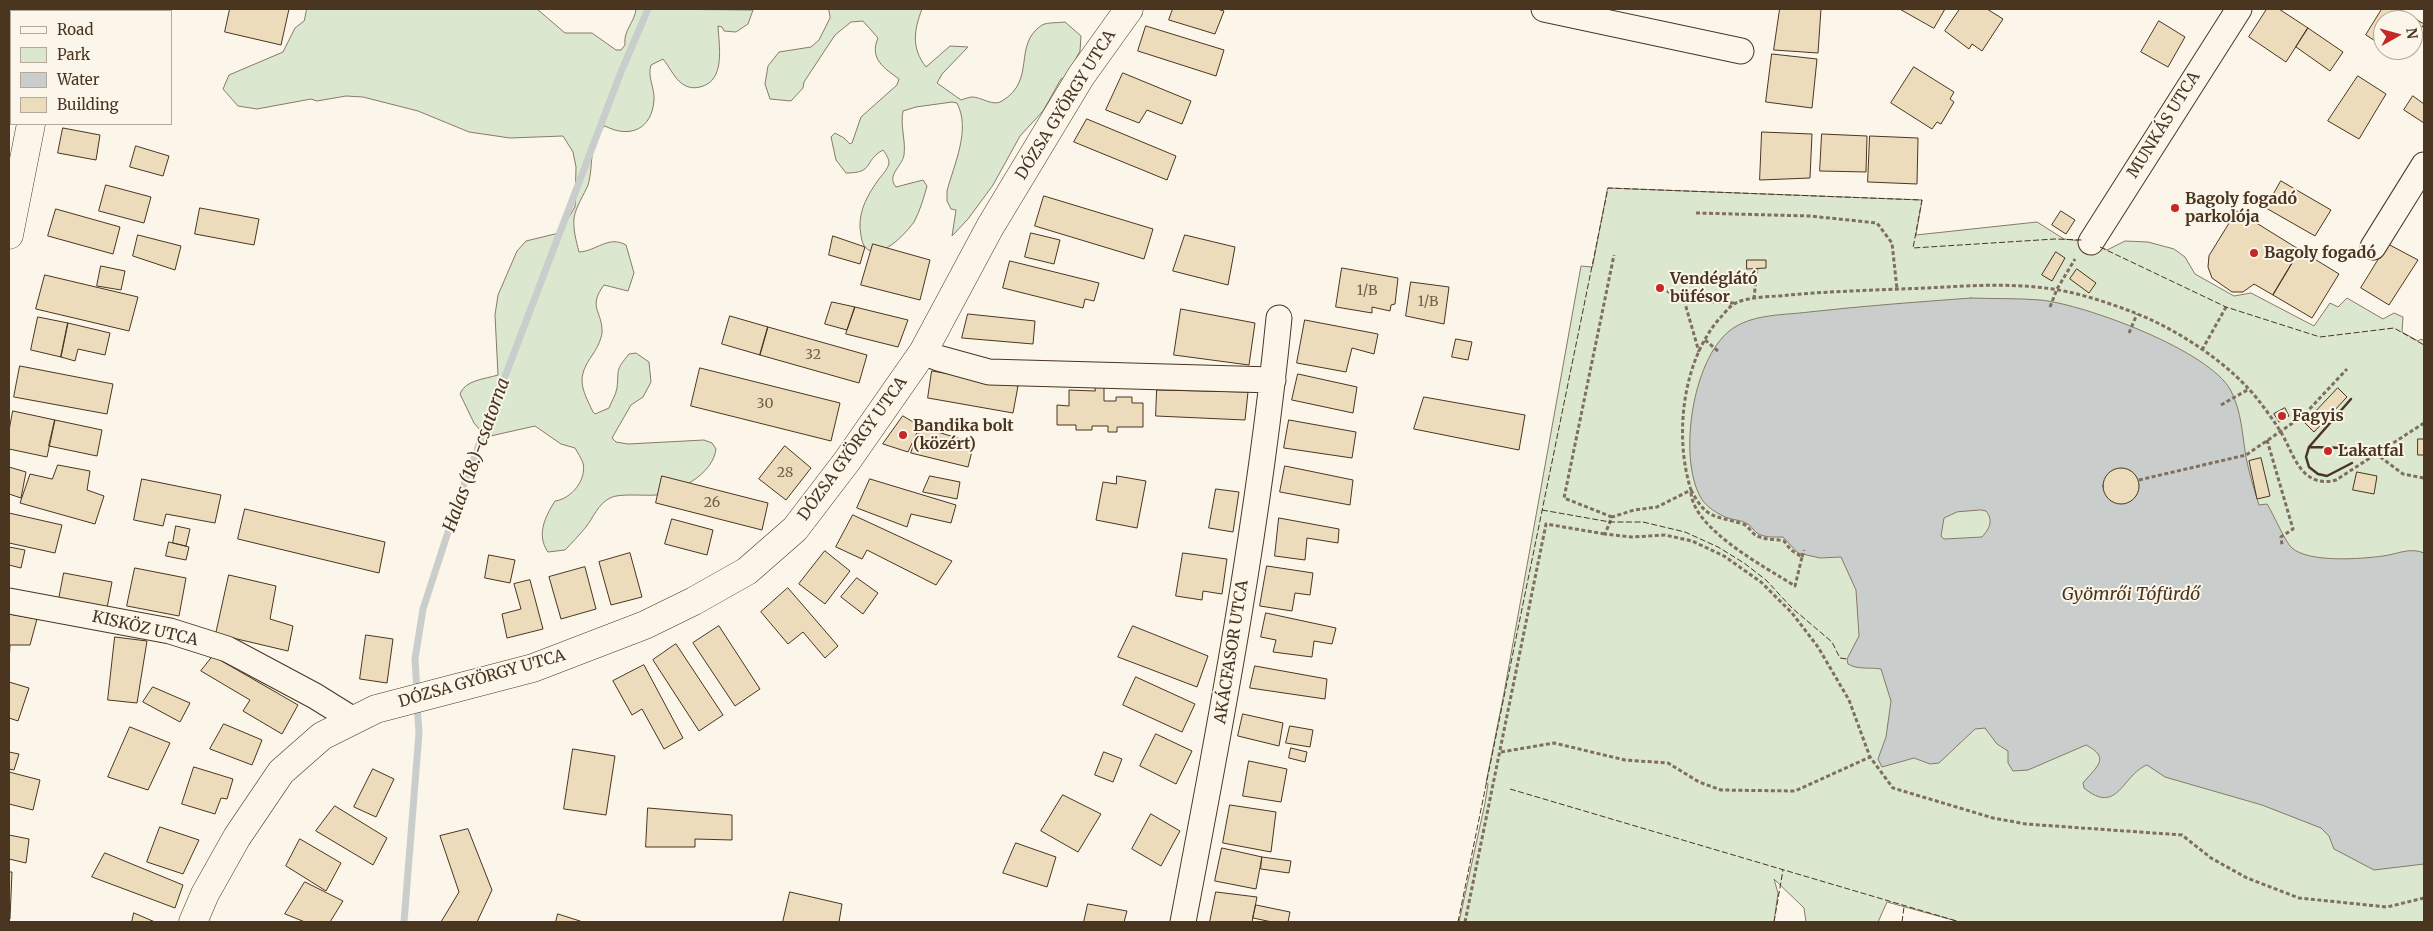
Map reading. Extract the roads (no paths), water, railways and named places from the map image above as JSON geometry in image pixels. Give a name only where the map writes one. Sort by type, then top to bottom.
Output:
[{"type":"main road","name":"DÓZSA GYÖRGY UTCA","points":[[193,922],[205,894],[237,837],[281,772],[322,736],[364,714],[428,695],[533,668],[587,649],[645,625],[694,601],[747,571],[795,529],[847,462],[923,352],[995,219],[1081,76],[1129,9]]},
{"type":"main road","points":[[9,235],[31,125]]},
{"type":"street","points":[[1544,9],[1740,52]]},
{"type":"street","name":"MUNKÁS UTCA","points":[[2091,242],[2238,9]]},
{"type":"street","points":[[2373,247],[2424,165]]},
{"type":"street","name":"AKÁCFASOR UTCA","points":[[1183,922],[1230,671],[1273,380],[1279,318]]},
{"type":"street","points":[[923,352],[989,372],[1273,380]]},
{"type":"street","name":"KISKÖZ UTCA","points":[[9,601],[170,631],[227,649],[315,696],[364,714]]},
{"type":"water","name":"Gyömrői Tófürdő","points":[[1971,298],[2040,300],[2086,310],[2144,332],[2199,360],[2219,376],[2235,399],[2240,415],[2247,463],[2259,505],[2267,504],[2286,540],[2292,548],[2300,553],[2322,558],[2349,559],[2409,551],[2424,553],[2424,864],[2374,870],[2334,849],[2329,836],[2321,828],[2262,805],[2165,777],[2147,765],[2131,777],[2112,796],[2105,798],[2095,795],[2084,788],[2083,783],[2097,767],[2100,758],[2094,750],[2086,745],[2028,770],[2013,771],[2008,763],[2008,751],[1997,744],[1985,728],[1975,729],[1939,763],[1930,764],[1914,758],[1882,767],[1878,759],[1886,737],[1891,701],[1881,669],[1860,668],[1848,664],[1847,659],[1859,636],[1856,590],[1841,557],[1820,558],[1798,553],[1783,537],[1760,535],[1748,524],[1724,517],[1706,504],[1701,498],[1694,480],[1690,458],[1690,432],[1693,407],[1699,381],[1709,358],[1720,340],[1735,327],[1743,323],[1761,317]],"holes":[[[1986,511],[1990,518],[1990,525],[1982,537],[1944,539],[1941,536],[1944,518],[1957,512]]]},
{"type":"waterway","name":"Halas (18.)-csatorna","points":[[417,693],[415,659],[423,609],[461,492],[621,72],[648,9]]},
{"type":"waterway","name":"Halas (18.)-csatorna","points":[[404,922],[419,733],[417,703]]},
{"type":"place","name":"Bagoly fogadó parkolója","points":[[2175,208]]},
{"type":"place","name":"Bagoly fogadó","points":[[2254,253]]},
{"type":"place","name":"Vendéglátó büfésor","points":[[1660,288]]},
{"type":"place","name":"Fagyis","points":[[2282,416]]},
{"type":"place","name":"Bandika bolt (közért)","points":[[903,435]]},
{"type":"place","name":"Lakatfal","points":[[2328,451]]}]
